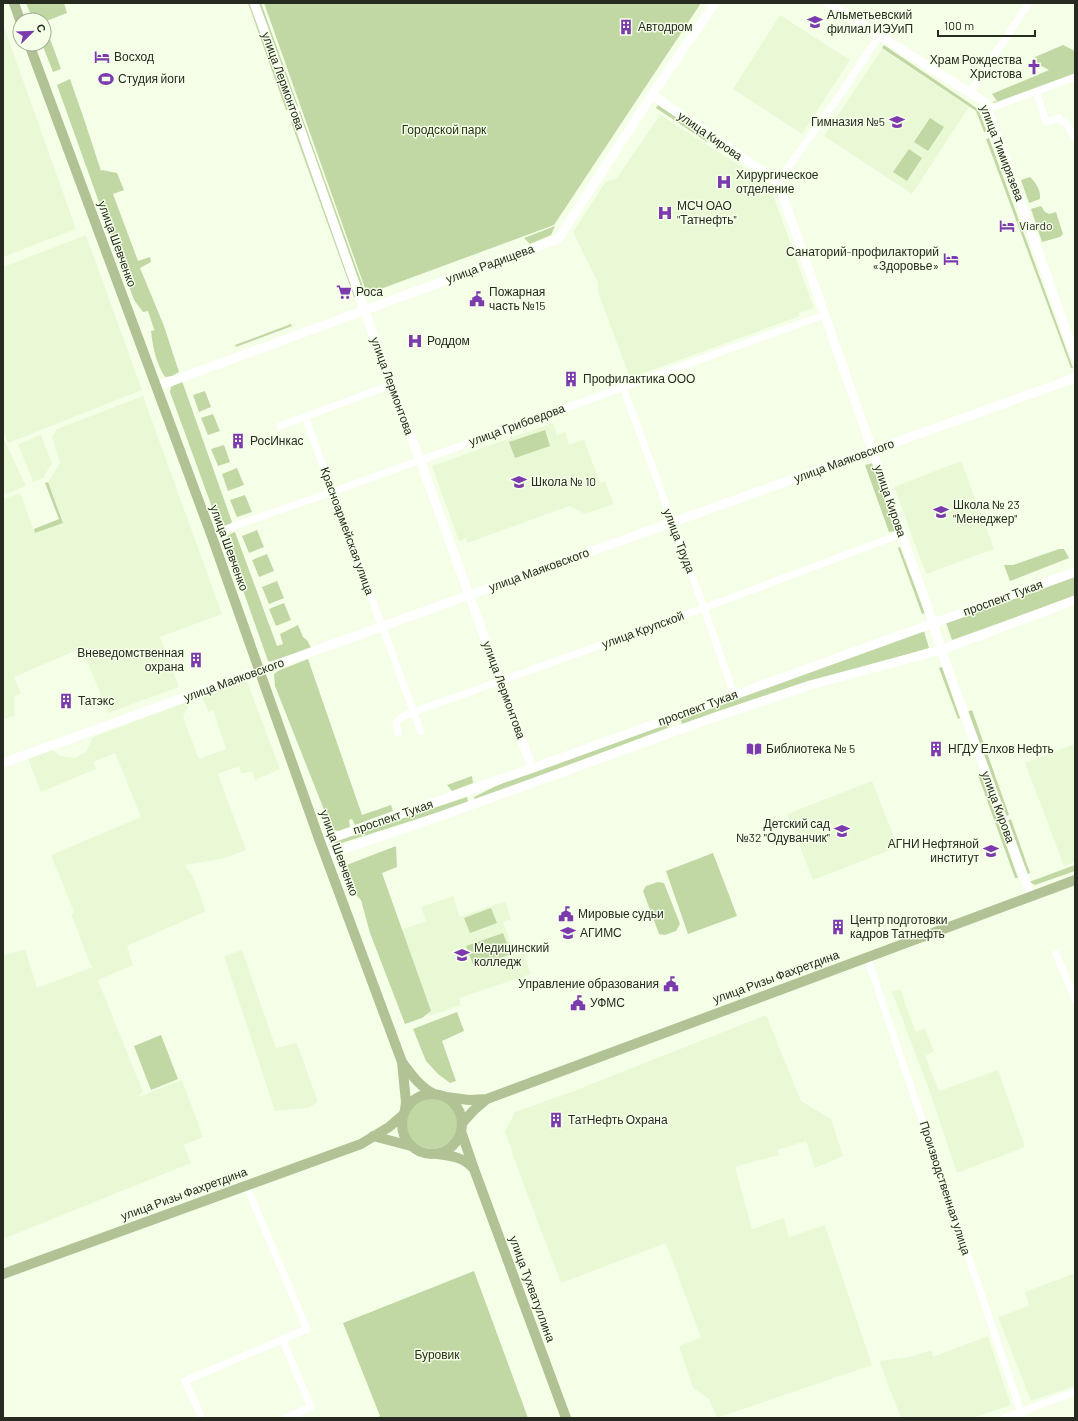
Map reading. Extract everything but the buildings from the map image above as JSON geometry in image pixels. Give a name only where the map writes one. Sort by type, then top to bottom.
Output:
[{"type":"main road","name":"улица Шевченко","points":[[32,52],[211,534],[321,842],[402,1062]]},
{"type":"main road","name":"улица Ризы Фахретдина","points":[[487,1099],[1075,880]]},
{"type":"main road","points":[[402,1062],[418,1083],[434,1094],[469,1100],[487,1099]]},
{"type":"main road","points":[[402,1062],[406,1102],[402,1132],[411,1146]]},
{"type":"main road","points":[[404,1112],[410,1103],[417,1098],[425,1094],[434,1094]]},
{"type":"main road","points":[[446,1097],[458,1108],[462,1118],[462,1127]]},
{"type":"main road","points":[[437,1154],[444,1152],[455,1144],[462,1127],[474,1110],[487,1099]]},
{"type":"main road","name":"улица Ризы Фахретдина","points":[[3,1274],[361,1144],[389,1126],[404,1112]]},
{"type":"main road","name":"улица Тухватуллина","points":[[462,1127],[474,1169],[566,1418]]},
{"type":"main road","points":[[373,1136],[411,1146],[423,1153],[460,1158],[474,1169]]},
{"type":"street","name":"улица Лермонтова","points":[[254,3],[391,385],[420,460],[532,768]]},
{"type":"street","name":"улица Радищева","points":[[156,387],[558,239],[714,3]]},
{"type":"street","name":"улица Тимирязева","points":[[828,3],[985,102],[1072,336],[1075,355]]},
{"type":"street","points":[[970,92],[1029,3]]},
{"type":"street","points":[[778,182],[842,92],[879,36]]},
{"type":"street","points":[[988,109],[1075,77]]},
{"type":"street","points":[[1036,91],[1046,122],[1059,118],[1075,138]]},
{"type":"street","name":"улица Кирова","points":[[652,95],[778,182],[933,623],[941,650],[1031,896]]},
{"type":"street","name":"улица Грибоедова","points":[[211,534],[824,315]]},
{"type":"street","name":"улица Маяковского","points":[[3,763],[1075,378]]},
{"type":"street","points":[[280,426],[391,385]]},
{"type":"street","name":"улица Труда","points":[[623,388],[704,608],[734,695]]},
{"type":"street","name":"Красноармейская улица","points":[[304,417],[421,732]]},
{"type":"street","name":"улица Крупской","points":[[398,733],[396,723],[398,720],[414,712],[704,608],[901,534]]},
{"type":"street","name":"проспект Тукая","points":[[321,842],[468,791],[1075,572]]},
{"type":"street","name":"проспект Тукая","points":[[326,855],[435,818],[810,685],[941,650],[1075,600]]},
{"type":"street","points":[[670,718],[675,732]]},
{"type":"street","points":[[468,791],[474,803]]},
{"type":"street","points":[[1056,954],[1075,999]]},
{"type":"street","name":"Производственная улица","points":[[867,957],[1022,1415]]},
{"type":"street","points":[[202,1418],[186,1381],[308,1329],[246,1186]]},
{"type":"street","points":[[282,1339],[311,1407],[286,1418]]},
{"type":"street","points":[[1004,1418],[1022,1415],[1075,1392]]},
{"type":"shaded area","points":[[780,15],[850,60],[802,134],[733,89]]},
{"type":"shaded area","points":[[3,24],[76,229],[3,257]]},
{"type":"shaded area","name":"Гимназия №5","points":[[882,49],[969,107],[912,194],[824,136]]},
{"type":"shaded area","points":[[660,115],[769,184],[814,308],[799,313],[800,316],[630,378],[598,292],[598,283],[573,232],[606,181],[616,179]]},
{"type":"shaded area","points":[[86,235],[142,390],[8,443],[3,430],[3,267]]},
{"type":"shaded area","points":[[143,396],[222,614],[160,637],[179,687],[108,713],[82,648],[14,677],[21,693],[14,696],[15,715],[3,720],[3,499],[20,493],[35,533],[63,522],[48,482],[60,463],[52,437],[57,429]]},
{"type":"shaded area","name":"Школа № 10","points":[[553,423],[557,435],[565,432],[569,445],[584,439],[600,483],[605,481],[614,504],[585,514],[569,506],[467,543],[466,538],[459,541],[432,466]]},
{"type":"shaded area","points":[[41,435],[52,463],[43,478],[33,482],[18,444]]},
{"type":"shaded area","points":[[3,437],[26,486],[3,495]]},
{"type":"shaded area","name":"Школа № 23 \"Менеджер\"","points":[[961,461],[994,549],[926,574],[894,487]]},
{"type":"shaded area","points":[[246,679],[280,769],[255,780],[252,771],[241,774],[239,766],[218,774],[246,850],[225,858],[185,865],[193,877],[206,911],[127,946],[133,965],[98,980],[143,1092],[138,1097],[182,1080],[203,1137],[184,1145],[191,1163],[3,1239],[3,1115],[5,1114],[3,1109],[3,956],[25,949],[37,988],[93,967],[91,966],[71,914],[74,912],[51,855],[141,817],[115,753],[93,762],[96,769],[41,792],[28,759],[52,750],[60,756],[75,758],[86,752],[93,737],[187,702],[188,706],[183,717],[199,759],[226,749],[213,710],[208,712],[202,697]]},
{"type":"shaded area","points":[[1075,744],[1075,862],[1064,866],[1025,763]]},
{"type":"shaded area","name":"Детский сад №32 \"Одуванчик\"","points":[[872,781],[898,847],[813,880],[787,814]]},
{"type":"shaded area","name":"Медицинский колледж","points":[[453,896],[460,917],[505,901],[511,919],[503,922],[515,956],[524,953],[531,974],[459,998],[461,1005],[429,1016],[400,930],[426,921],[421,907]]},
{"type":"shaded area","points":[[242,950],[276,1048],[297,1043],[318,1102],[308,1108],[275,1111],[224,956]]},
{"type":"shaded area","points":[[900,989],[916,1032],[925,1028],[934,1052],[925,1056],[939,1091],[998,1070],[1025,1147],[957,1173],[931,1095],[892,992]]},
{"type":"shaded area","points":[[766,1015],[801,1101],[831,1119],[843,1156],[815,1168],[806,1141],[777,1150],[779,1155],[735,1167],[752,1229],[784,1218],[789,1237],[825,1225],[872,1365],[717,1418],[709,1399],[693,1388],[679,1346],[701,1338],[666,1243],[561,1283],[505,1132],[515,1112],[574,1091]]},
{"type":"shaded area","points":[[1075,1273],[1075,1386],[1031,1401],[998,1317],[1029,1306],[1025,1292]]},
{"type":"shaded area","points":[[988,1336],[1011,1405],[973,1418],[901,1418],[879,1361],[909,1357],[932,1350],[933,1357]]},
{"type":"green space","points":[[26,3],[64,3],[67,13],[52,19],[52,12],[30,12]]},
{"type":"green space","points":[[248,3],[251,3],[289,109],[286,110]]},
{"type":"green space","points":[[259,3],[261,3],[298,106],[296,107]]},
{"type":"green space","name":"Городской парк","points":[[264,3],[701,3],[554,225],[367,294]]},
{"type":"green space","points":[[52,44],[61,69],[53,72],[45,52],[52,52]]},
{"type":"green space","points":[[884,45],[978,109],[987,132],[984,132],[976,111],[882,48]]},
{"type":"green space","points":[[1063,45],[1075,51],[1075,76],[996,104],[992,102],[997,101],[992,94],[1049,70],[1038,64],[1035,57]]},
{"type":"green space","points":[[70,79],[101,171],[117,173],[124,190],[113,194],[138,261],[150,257],[151,262],[140,268],[164,326],[179,372],[172,376],[165,377],[157,361],[151,331],[155,330],[148,311],[143,312],[134,300],[57,85]]},
{"type":"green space","points":[[658,105],[708,139],[707,142],[656,108]]},
{"type":"green space","points":[[300,111],[366,295],[364,296],[298,112]]},
{"type":"green space","points":[[930,118],[944,127],[928,151],[914,142]]},
{"type":"green space","points":[[291,122],[294,122],[356,297],[354,297]]},
{"type":"green space","points":[[989,138],[1073,368],[1071,368],[986,139]]},
{"type":"green space","points":[[909,149],[922,158],[907,181],[893,172]]},
{"type":"green space","points":[[1030,177],[1038,187],[1040,199],[1029,203],[1021,180]]},
{"type":"green space","points":[[1041,206],[1045,212],[1049,214],[1056,212],[1063,234],[1060,237],[1042,242],[1031,209]]},
{"type":"green space","points":[[555,226],[551,235],[530,244],[524,238]]},
{"type":"green space","points":[[291,324],[292,326],[236,347],[235,345]]},
{"type":"green space","points":[[182,381],[232,522],[227,527],[222,527],[217,521],[170,392],[171,387]]},
{"type":"green space","points":[[205,391],[211,407],[199,412],[193,395]]},
{"type":"green space","points":[[213,414],[220,431],[208,435],[201,418]]},
{"type":"green space","points":[[545,430],[550,446],[515,458],[509,442]]},
{"type":"green space","points":[[224,445],[230,462],[218,466],[211,449]]},
{"type":"green space","points":[[873,463],[895,531],[889,532],[865,465]]},
{"type":"green space","points":[[237,468],[244,485],[228,491],[222,474]]},
{"type":"green space","points":[[48,482],[63,523],[35,533],[34,529],[59,519],[45,483]]},
{"type":"green space","points":[[245,495],[252,512],[237,517],[230,500]]},
{"type":"green space","points":[[257,530],[264,547],[249,553],[242,536]]},
{"type":"green space","points":[[235,532],[277,646],[283,644],[280,634],[298,625],[303,637],[307,640],[311,648],[272,662],[268,661],[225,539],[230,534]]},
{"type":"green space","points":[[900,547],[925,613],[922,614],[898,548]]},
{"type":"green space","points":[[1059,549],[1064,549],[1069,558],[1010,581],[1004,565],[1013,565]]},
{"type":"green space","points":[[267,554],[274,571],[259,577],[252,560]]},
{"type":"green space","points":[[1075,577],[1075,596],[952,640],[946,623]]},
{"type":"green space","points":[[277,581],[284,598],[269,604],[262,587]]},
{"type":"green space","points":[[284,603],[291,620],[276,626],[269,609]]},
{"type":"green space","points":[[924,631],[929,648],[812,681],[682,724],[680,717]]},
{"type":"green space","points":[[308,659],[362,815],[391,805],[393,811],[355,825],[352,819],[349,820],[350,827],[339,831],[332,830],[275,686],[274,674],[280,670]]},
{"type":"green space","points":[[942,667],[960,718],[958,719],[939,668]]},
{"type":"green space","points":[[972,710],[1009,815],[1002,817],[964,713]]},
{"type":"green space","points":[[668,721],[670,727],[475,800],[474,797],[520,774]]},
{"type":"green space","points":[[978,775],[981,775],[1018,878],[1015,878]]},
{"type":"green space","points":[[472,776],[473,783],[452,791],[447,785]]},
{"type":"green space","points":[[467,797],[468,803],[335,845],[334,842],[337,840]]},
{"type":"green space","points":[[1011,819],[1030,873],[1023,876],[1004,822]]},
{"type":"green space","points":[[396,846],[397,867],[382,873],[431,1011],[422,1018],[405,1024],[370,933],[361,900],[353,892],[344,866]]},
{"type":"green space","points":[[713,853],[737,916],[688,934],[666,871]]},
{"type":"green space","points":[[1075,865],[1075,871],[1035,885],[1029,882]]},
{"type":"green space","points":[[658,882],[664,883],[680,924],[676,931],[665,935],[659,934],[643,891],[646,886]]},
{"type":"green space","points":[[491,908],[497,923],[470,933],[464,918]]},
{"type":"green space","points":[[503,933],[511,954],[474,967],[466,946]]},
{"type":"green space","points":[[457,1012],[464,1031],[442,1041],[456,1081],[450,1083],[438,1074],[426,1061],[413,1029]]},
{"type":"green space","points":[[161,1035],[178,1079],[151,1090],[134,1046]]},
{"type":"green space","points":[[427,1097],[437,1097],[447,1101],[454,1108],[458,1118],[458,1128],[454,1138],[447,1145],[437,1149],[427,1149],[417,1145],[410,1138],[406,1128],[406,1118],[410,1108],[417,1101]]},
{"type":"green space","name":"Буровик","points":[[474,1271],[528,1418],[377,1418],[380,1416],[343,1323]]},
{"type":"place","name":"Альметьевский филиал ИЭУиП","points":[[815,22]]},
{"type":"place","name":"Автодром","points":[[626,27]]},
{"type":"place","name":"Восход","points":[[102,57]]},
{"type":"place","name":"Храм Рождества Христова","points":[[1034,67]]},
{"type":"place","name":"Студия йоги","points":[[106,79]]},
{"type":"place","name":"Гимназия №5","points":[[897,122]]},
{"type":"place","name":"Хирургическое отделение","points":[[724,182]]},
{"type":"place","name":"МСЧ ОАО \"Татнефть\"","points":[[665,213]]},
{"type":"place","name":"Viardo","points":[[1007,226]]},
{"type":"place","name":"Санаторий-профилакторий «Здоровье»","points":[[951,259]]},
{"type":"place","name":"Роса","points":[[344,292]]},
{"type":"place","name":"Пожарная часть №15","points":[[477,299]]},
{"type":"place","name":"Роддом","points":[[415,341]]},
{"type":"place","name":"Профилактика ООО","points":[[571,379]]},
{"type":"place","name":"РосИнкас","points":[[238,441]]},
{"type":"place","name":"Школа № 10","points":[[519,482]]},
{"type":"place","name":"Школа № 23 \"Менеджер\"","points":[[941,512]]},
{"type":"place","name":"Вневедомственная охрана","points":[[196,660]]},
{"type":"place","name":"Татэкс","points":[[66,701]]},
{"type":"place","name":"Библиотека № 5","points":[[754,749]]},
{"type":"place","name":"НГДУ Елхов Нефть","points":[[936,749]]},
{"type":"place","name":"Детский сад №32 \"Одуванчик\"","points":[[842,831]]},
{"type":"place","name":"АГНИ Нефтяной институт","points":[[991,851]]},
{"type":"place","name":"Мировые судьи","points":[[566,914]]},
{"type":"place","name":"Центр подготовки кадров Татнефть","points":[[838,927]]},
{"type":"place","name":"АГИМС","points":[[568,933]]},
{"type":"place","name":"Медицинский колледж","points":[[462,955]]},
{"type":"place","name":"Управление образования","points":[[671,984]]},
{"type":"place","name":"УФМС","points":[[578,1003]]},
{"type":"place","name":"ТатНефть Охрана","points":[[556,1120]]}]
